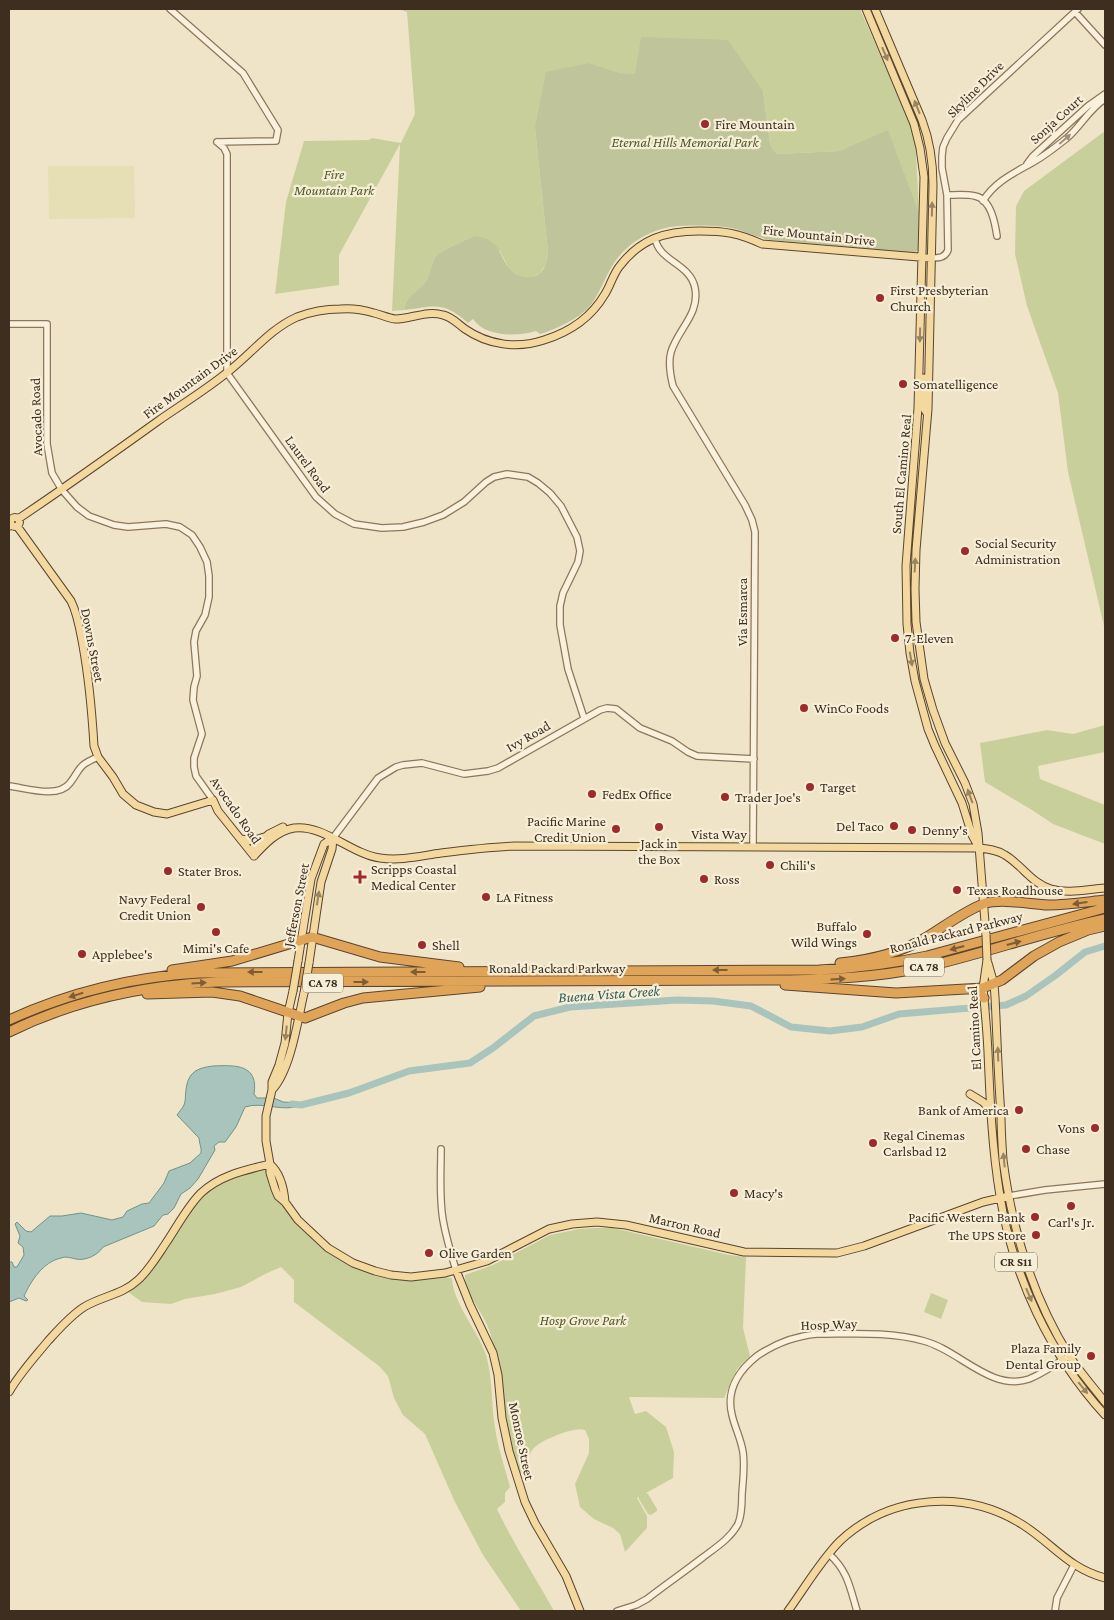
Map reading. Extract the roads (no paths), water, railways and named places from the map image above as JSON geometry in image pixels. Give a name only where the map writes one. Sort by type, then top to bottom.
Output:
[{"type":"highway","points":[[769,970],[850,962],[886,955],[917,942],[968,911],[994,902],[1054,905],[1105,900]]},
{"type":"highway","name":"Ronald Packard Parkway","points":[[9,1020],[67,998],[123,982],[200,973],[839,969],[901,962],[1105,908]]},
{"type":"highway","name":"Ronald Packard Parkway","points":[[9,1032],[34,1020],[99,998],[150,988],[209,982],[548,982],[844,979],[900,972],[937,964],[1105,919]]},
{"type":"highway","points":[[737,980],[882,992],[983,988],[1002,980],[1034,956],[1058,942],[1088,930],[1105,926]]},
{"type":"highway","points":[[123,982],[180,968],[232,962],[312,937],[391,959],[537,972]]},
{"type":"highway","points":[[99,998],[162,993],[212,992],[240,996],[305,1018],[344,1003],[376,996],[548,982]]},
{"type":"highway","points":[[969,989],[984,998]]},
{"type":"main road","name":"South El Camino Real","points":[[866,9],[918,136],[924,177],[918,420],[906,566],[905,605],[910,653],[929,730],[962,803],[972,835],[979,848]]},
{"type":"main road","name":"South El Camino Real","points":[[875,9],[922,120],[930,146],[933,179],[928,414],[915,576],[916,622],[919,652],[937,724],[973,804],[985,904],[987,960]]},
{"type":"main road","name":"Fire Mountain Drive","points":[[13,522],[62,490],[227,373],[266,336],[297,317],[319,311],[339,309],[366,312],[396,319],[430,313],[442,314],[475,335],[494,342],[520,345],[543,340],[582,322],[597,307],[618,269],[638,248],[655,238],[680,231],[723,231],[744,236],[762,244],[931,258]]},
{"type":"main road","points":[[920,373],[924,377],[924,408],[928,414]]},
{"type":"main road","name":"Downs Street","points":[[13,522],[75,609],[89,679],[94,746],[98,757]]},
{"type":"main road","points":[[98,757],[125,797],[144,809],[159,814],[167,814],[213,800]]},
{"type":"main road","name":"Avocado Road","points":[[213,800],[218,811],[254,856]]},
{"type":"main road","name":"Vista Way","points":[[264,837],[293,823],[314,826],[321,829],[325,834]]},
{"type":"main road","name":"Vista Way","points":[[254,856],[268,841],[293,828],[309,829],[325,834],[369,856],[396,860],[442,853],[514,846],[979,848],[1004,854],[1033,881],[1051,889],[1062,891],[1105,888]]},
{"type":"main road","points":[[240,839],[253,841],[264,837]]},
{"type":"main road","points":[[254,856],[254,847],[264,837]]},
{"type":"main road","name":"Jefferson Street","points":[[272,1090],[278,1084],[295,1035],[304,993],[320,882],[332,848],[333,838]]},
{"type":"main road","name":"Jefferson Street","points":[[270,1164],[265,1134],[272,1082],[285,1043],[288,1013],[313,870],[324,844],[333,838]]},
{"type":"main road","name":"El Camino Real","points":[[987,960],[994,984],[1003,1159],[1009,1196],[1025,1261],[1048,1316],[1070,1355],[1080,1371],[1105,1402]]},
{"type":"main road","name":"El Camino Real","points":[[987,960],[983,988],[995,1165],[1000,1198],[1016,1264],[1040,1320],[1062,1360],[1073,1377],[1105,1415]]},
{"type":"main road","points":[[970,1094],[983,1102],[991,1110]]},
{"type":"main road","points":[[9,1392],[28,1363],[72,1316],[89,1304],[126,1289],[139,1279],[201,1194],[212,1185],[227,1177],[270,1164]]},
{"type":"main road","name":"Marron Road","points":[[270,1164],[270,1173],[278,1196],[285,1202],[298,1220],[328,1248],[353,1263],[375,1272],[404,1276],[436,1274],[456,1270],[487,1261],[549,1230],[572,1224],[597,1222],[626,1225],[744,1252],[837,1252],[864,1246],[983,1202],[1009,1196]]},
{"type":"main road","name":"Monroe Street","points":[[456,1270],[493,1354],[498,1375],[502,1418],[514,1471],[522,1496],[530,1515],[566,1576],[580,1611]]},
{"type":"main road","points":[[788,1611],[829,1554],[845,1538],[876,1516],[905,1506],[925,1502],[946,1501],[976,1505],[1004,1515],[1032,1532],[1074,1565],[1105,1578]]},
{"type":"street","points":[[170,9],[245,75],[278,130],[276,141],[217,142],[224,148],[227,154],[227,373]]},
{"type":"street","points":[[1077,10],[1105,45]]},
{"type":"street","name":"Skyline Drive","points":[[931,258],[941,258],[947,254],[948,250],[947,196],[942,168],[943,147],[958,120],[1077,10]]},
{"type":"street","name":"Sonja Court","points":[[1025,166],[1088,106],[1105,94]]},
{"type":"street","name":"Sonja Court","points":[[983,201],[1000,181],[1036,160],[1069,136],[1087,115],[1105,99]]},
{"type":"street","points":[[947,196],[973,195],[979,197],[990,210],[997,236]]},
{"type":"street","name":"Via Esmarca","points":[[655,238],[656,243],[664,254],[681,266],[692,278],[695,287],[695,306],[671,351],[669,361],[670,377],[673,386],[745,505],[755,532],[753,847]]},
{"type":"street","name":"Avocado Road","points":[[9,324],[47,324],[47,444],[52,473],[62,490],[77,507],[94,518],[114,525],[128,527],[166,524],[180,527],[192,535],[200,547],[208,572],[209,597],[204,615],[196,631],[194,642],[197,676],[193,700],[202,734],[194,758],[194,767],[196,776],[213,800]]},
{"type":"street","name":"Laurel Road","points":[[227,373],[316,497],[331,511],[346,521],[382,528],[403,527],[424,522],[443,515],[464,502],[494,477],[507,474],[528,477],[550,493],[561,506],[577,537],[580,552],[578,562],[563,593],[560,606],[560,625],[568,669],[584,718]]},
{"type":"street","name":"Ivy Road","points":[[333,838],[378,778],[396,767],[417,763],[430,764],[464,774],[488,771],[498,768],[584,718],[607,708],[616,709],[640,728],[666,738],[697,756],[754,760]]},
{"type":"street","points":[[9,786],[50,792],[60,791],[69,785],[81,764],[98,757]]},
{"type":"street","points":[[440,1150],[440,1202],[442,1219],[456,1270]]},
{"type":"street","name":"Marron Road","points":[[1009,1196],[1105,1184]]},
{"type":"street","name":"Hosp Way","points":[[617,1611],[647,1599],[727,1538],[738,1523],[741,1509],[743,1459],[740,1440],[731,1411],[732,1387],[742,1369],[771,1347],[787,1339],[816,1334],[911,1338],[943,1348],[992,1377],[1006,1381],[1029,1379],[1070,1355]]},
{"type":"street","points":[[829,1554],[845,1572],[857,1611]]},
{"type":"street","points":[[1055,1611],[1057,1598],[1074,1565]]},
{"type":"water","points":[[213,1066],[244,1068],[253,1077],[255,1084],[254,1094],[257,1098],[274,1098],[283,1102],[299,1103],[301,1105],[287,1108],[259,1105],[245,1107],[236,1127],[225,1142],[219,1142],[214,1146],[215,1150],[198,1179],[181,1194],[174,1208],[168,1214],[163,1215],[154,1226],[103,1247],[91,1257],[80,1259],[65,1257],[55,1260],[43,1268],[34,1278],[24,1296],[28,1300],[19,1298],[9,1302],[9,1262],[12,1262],[14,1267],[17,1267],[24,1255],[23,1247],[18,1243],[20,1236],[15,1224],[17,1222],[26,1231],[31,1232],[50,1216],[81,1213],[112,1220],[123,1217],[127,1211],[149,1203],[164,1183],[169,1171],[190,1163],[201,1153],[199,1138],[177,1115],[184,1105],[187,1084],[191,1075],[202,1068]]},
{"type":"waterway","name":"Buena Vista Creek","points":[[292,1104],[301,1105],[349,1093],[409,1071],[470,1063],[493,1048],[534,1016],[570,1007],[677,1000],[713,1001],[751,1006],[791,1027],[830,1031],[862,1027],[899,1014],[1006,1005],[1026,996],[1085,952],[1105,946]]},
{"type":"place","name":"Fire Mountain","points":[[705,124]]},
{"type":"place","name":"First Presbyterian Church","points":[[880,298]]},
{"type":"place","name":"Somatelligence","points":[[903,384]]},
{"type":"place","name":"Social Security Administration","points":[[965,551]]},
{"type":"place","name":"7-Eleven","points":[[895,638]]},
{"type":"place","name":"WinCo Foods","points":[[804,708]]},
{"type":"place","name":"Target","points":[[810,787]]},
{"type":"place","name":"FedEx Office","points":[[592,794]]},
{"type":"place","name":"Trader Joe's","points":[[725,797]]},
{"type":"place","name":"Del Taco","points":[[894,826]]},
{"type":"place","name":"Jack in the Box","points":[[659,827]]},
{"type":"place","name":"Pacific Marine Credit Union","points":[[616,829]]},
{"type":"place","name":"Denny's","points":[[912,830]]},
{"type":"place","name":"Chili's","points":[[770,865]]},
{"type":"place","name":"Stater Bros.","points":[[168,871]]},
{"type":"place","name":"Scripps Coastal Medical Center","points":[[360,877]]},
{"type":"place","name":"Ross","points":[[704,879]]},
{"type":"place","name":"Texas Roadhouse","points":[[957,890]]},
{"type":"place","name":"LA Fitness","points":[[486,897]]},
{"type":"place","name":"Navy Federal Credit Union","points":[[201,907]]},
{"type":"place","name":"Mimi's Cafe","points":[[216,932]]},
{"type":"place","name":"Buffalo Wild Wings","points":[[867,934]]},
{"type":"place","name":"Shell","points":[[422,945]]},
{"type":"place","name":"Applebee's","points":[[82,954]]},
{"type":"place","name":"Bank of America","points":[[1019,1110]]},
{"type":"place","name":"Vons","points":[[1095,1128]]},
{"type":"place","name":"Regal Cinemas Carlsbad 12","points":[[873,1143]]},
{"type":"place","name":"Chase","points":[[1026,1149]]},
{"type":"place","name":"Macy's","points":[[734,1193]]},
{"type":"place","name":"Carl's Jr.","points":[[1071,1206]]},
{"type":"place","name":"Pacific Western Bank","points":[[1035,1217]]},
{"type":"place","name":"The UPS Store","points":[[1036,1235]]},
{"type":"place","name":"Olive Garden","points":[[429,1253]]},
{"type":"place","name":"Plaza Family Dental Group","points":[[1091,1356]]},
{"type":"park label","name":"Eternal Hills Memorial Park","points":[[685,142]]},
{"type":"park label","name":"Fire Mountain Park","points":[[334,182]]},
{"type":"park label","name":"Hosp Grove Park","points":[[583,1320]]}]
